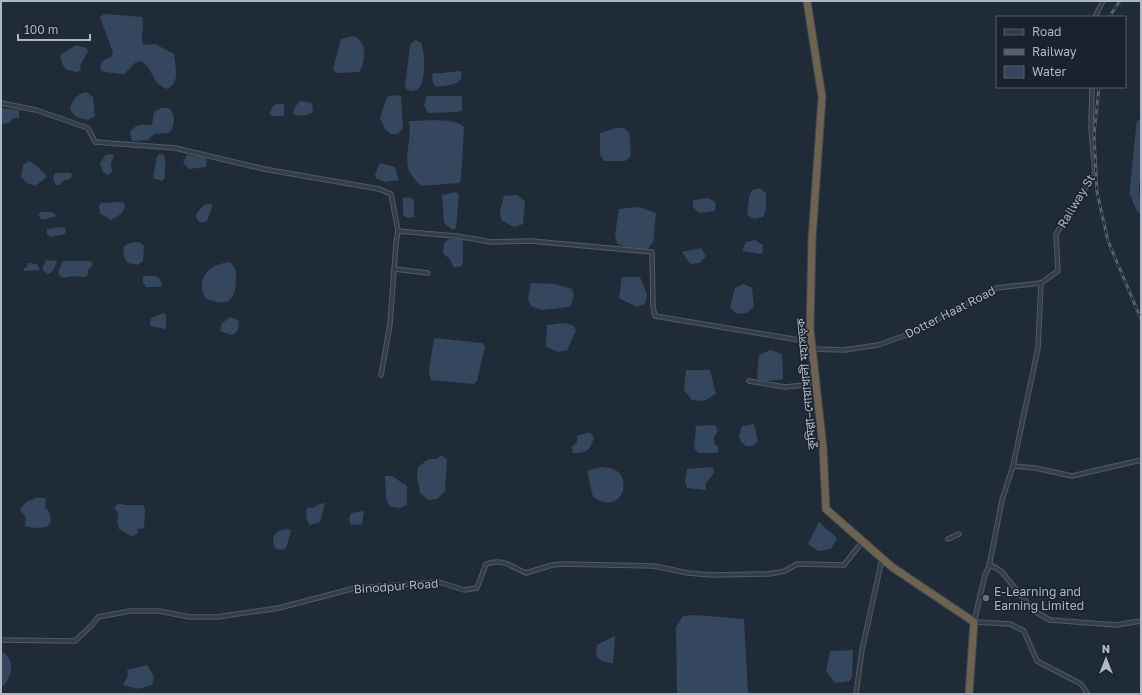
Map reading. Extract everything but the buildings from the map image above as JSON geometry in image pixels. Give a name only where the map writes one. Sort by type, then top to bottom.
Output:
[{"type":"highway","name":"কুমিল্লা–নোয়াখালী মহাসড়ক","points":[[807,1],[822,97],[811,263],[812,345],[823,448],[826,509],[882,559],[926,591],[974,622]]},
{"type":"highway","points":[[970,694],[974,622]]},
{"type":"street","points":[[1096,16],[1103,1]]},
{"type":"street","name":"Railway St","points":[[1041,283],[1058,271],[1056,234],[1095,173],[1091,128],[1092,88]]},
{"type":"street","points":[[1,103],[36,110],[88,128],[95,142],[175,148],[264,169],[379,189],[391,194],[398,231],[390,324],[381,375]]},
{"type":"street","name":"Dotter Haat Road","points":[[398,231],[456,236],[492,242],[531,241],[652,252],[653,307],[655,316],[844,350],[878,345],[912,333],[996,288],[1041,283]]},
{"type":"street","points":[[395,269],[428,273]]},
{"type":"street","points":[[1041,283],[1038,348],[1013,466],[1002,500],[989,565],[985,575],[974,622],[1010,624],[1024,631],[1037,661],[1081,684],[1088,694]]},
{"type":"street","points":[[749,381],[785,387],[816,384]]},
{"type":"street","points":[[1013,466],[1035,468],[1072,476],[1141,460]]},
{"type":"street","points":[[948,539],[959,534]]},
{"type":"street","name":"Binodpur Road","points":[[1,640],[75,641],[93,624],[98,617],[130,611],[159,611],[190,617],[216,617],[279,608],[356,588],[439,582],[464,590],[472,590],[477,588],[486,564],[493,562],[504,561],[526,573],[552,565],[563,564],[654,566],[688,573],[712,575],[769,574],[785,571],[797,564],[844,565],[862,542]]},
{"type":"street","points":[[856,694],[862,650],[882,559]]},
{"type":"street","points":[[989,565],[1001,571],[1034,611],[1050,620],[1116,625],[1141,621]]},
{"type":"water","points":[[104,14],[142,17],[143,45],[155,44],[174,54],[176,78],[171,86],[167,89],[161,86],[154,79],[145,64],[140,61],[135,63],[124,74],[104,72],[100,69],[102,61],[111,57],[113,53],[100,17]]},
{"type":"water","points":[[354,36],[363,47],[364,57],[361,68],[359,72],[336,73],[333,69],[341,39]]},
{"type":"water","points":[[415,40],[421,43],[423,49],[424,75],[418,89],[412,91],[405,88],[410,45]]},
{"type":"water","points":[[76,45],[86,48],[88,51],[80,66],[81,69],[78,72],[67,70],[60,55]]},
{"type":"water","points":[[461,71],[462,76],[460,80],[454,84],[436,87],[433,83],[432,74]]},
{"type":"water","points":[[86,92],[93,97],[95,116],[88,120],[76,117],[70,110],[75,98]]},
{"type":"water","points":[[394,95],[401,96],[403,128],[398,134],[391,134],[385,129],[380,118],[387,97]]},
{"type":"water","points":[[427,96],[462,96],[462,110],[458,112],[428,113],[424,105]]},
{"type":"water","points":[[300,101],[312,103],[313,112],[303,116],[293,114],[295,107]]},
{"type":"water","points":[[277,104],[284,104],[284,116],[272,116],[269,114],[273,106]]},
{"type":"water","points":[[1,108],[19,110],[19,118],[13,118],[10,122],[1,125]]},
{"type":"water","points":[[161,108],[169,108],[172,113],[174,122],[171,131],[167,133],[154,134],[148,140],[132,141],[130,133],[132,130],[139,125],[152,125],[154,112]]},
{"type":"water","points":[[409,121],[446,121],[460,124],[464,127],[461,180],[459,183],[421,186],[413,178],[409,171],[407,162],[410,133]]},
{"type":"water","points":[[616,128],[624,128],[629,133],[631,156],[625,161],[604,161],[600,155],[600,133]]},
{"type":"water","points":[[160,154],[164,155],[165,160],[165,178],[162,181],[153,178],[157,156]]},
{"type":"water","points":[[105,155],[114,155],[111,164],[112,172],[108,175],[103,172],[100,164]]},
{"type":"water","points":[[187,155],[207,158],[206,167],[189,169],[183,162]]},
{"type":"water","points":[[29,161],[39,168],[47,177],[35,186],[27,183],[21,177],[23,165]]},
{"type":"water","points":[[380,163],[395,167],[399,180],[385,182],[376,178],[375,175]]},
{"type":"water","points":[[55,173],[71,173],[72,176],[69,180],[64,180],[60,185],[56,185],[53,178]]},
{"type":"water","points":[[760,188],[766,193],[766,209],[763,217],[754,219],[747,215],[749,197],[752,190]]},
{"type":"water","points":[[456,192],[459,195],[456,228],[453,230],[444,223],[442,195]]},
{"type":"water","points":[[517,195],[525,201],[523,224],[514,227],[501,220],[500,210],[504,196]]},
{"type":"water","points":[[409,197],[414,200],[414,217],[408,218],[403,215],[403,198]]},
{"type":"water","points":[[709,198],[716,203],[715,211],[699,213],[693,207],[693,200]]},
{"type":"water","points":[[120,202],[125,204],[124,210],[121,214],[111,220],[100,213],[99,206],[101,203]]},
{"type":"water","points":[[204,205],[213,205],[207,221],[202,223],[197,220],[196,214]]},
{"type":"water","points":[[639,207],[656,213],[653,242],[647,250],[637,251],[617,244],[615,235],[619,209]]},
{"type":"water","points":[[41,212],[53,212],[56,216],[42,220],[38,215]]},
{"type":"water","points":[[62,227],[66,229],[65,234],[51,237],[47,234],[47,229]]},
{"type":"water","points":[[449,239],[460,239],[463,241],[463,263],[461,266],[454,268],[449,258],[443,254],[444,243]]},
{"type":"water","points":[[755,240],[763,245],[762,254],[742,251],[746,242]]},
{"type":"water","points":[[136,242],[141,243],[144,246],[143,261],[137,265],[128,263],[124,257],[123,251],[127,244]]},
{"type":"water","points":[[701,248],[706,256],[699,263],[690,264],[682,252]]},
{"type":"water","points":[[46,260],[57,261],[53,271],[48,274],[42,270]]},
{"type":"water","points":[[63,261],[90,261],[93,264],[85,277],[72,276],[63,278],[58,272]]},
{"type":"water","points":[[230,262],[235,268],[236,275],[234,294],[228,301],[224,302],[212,301],[205,298],[202,291],[202,284],[206,273],[216,266]]},
{"type":"water","points":[[28,263],[37,264],[40,270],[24,271],[23,269],[27,267]]},
{"type":"water","points":[[143,276],[156,276],[160,279],[162,287],[146,287],[143,282]]},
{"type":"water","points":[[622,277],[640,277],[647,295],[645,304],[637,307],[619,298]]},
{"type":"water","points":[[531,283],[555,284],[572,289],[574,296],[570,307],[542,310],[531,306],[528,299]]},
{"type":"water","points":[[743,284],[752,288],[754,307],[746,313],[737,314],[730,308],[735,288]]},
{"type":"water","points":[[164,313],[166,315],[166,329],[150,326],[151,318]]},
{"type":"water","points":[[230,317],[238,320],[237,331],[232,335],[220,331],[222,323]]},
{"type":"water","points":[[566,323],[574,326],[576,331],[567,350],[558,352],[546,347],[547,325]]},
{"type":"water","points":[[434,338],[482,343],[485,346],[477,381],[474,384],[431,380],[429,372]]},
{"type":"water","points":[[770,350],[782,354],[783,379],[762,382],[757,378],[759,355]]},
{"type":"water","points":[[686,370],[710,370],[716,394],[704,401],[692,400],[684,390]]},
{"type":"water","points":[[754,424],[758,441],[753,446],[746,446],[741,442],[739,436],[742,426]]},
{"type":"water","points":[[715,425],[718,431],[714,437],[714,443],[718,447],[718,453],[698,453],[694,448],[696,426]]},
{"type":"water","points":[[590,432],[594,437],[589,448],[585,452],[573,453],[572,447],[577,442],[577,436]]},
{"type":"water","points":[[442,455],[447,460],[445,491],[437,499],[428,500],[420,493],[417,475],[418,467],[429,459],[436,459]]},
{"type":"water","points":[[601,467],[613,469],[619,473],[624,484],[621,495],[617,500],[612,502],[602,502],[593,497],[587,471]]},
{"type":"water","points":[[713,467],[714,473],[706,483],[706,490],[687,488],[685,482],[687,469]]},
{"type":"water","points":[[385,476],[392,476],[407,486],[407,505],[399,508],[389,506],[386,497]]},
{"type":"water","points":[[36,498],[44,498],[46,500],[45,507],[50,514],[51,521],[47,527],[35,528],[25,526],[26,518],[20,510],[26,502]]},
{"type":"water","points":[[120,503],[123,505],[143,505],[145,509],[144,528],[137,529],[138,532],[133,537],[119,529],[117,521],[118,513],[114,507]]},
{"type":"water","points":[[325,503],[320,522],[310,525],[306,516],[308,507],[313,508]]},
{"type":"water","points":[[364,511],[362,524],[351,525],[349,519],[351,513]]},
{"type":"water","points":[[819,522],[837,538],[831,549],[818,551],[808,544]]},
{"type":"water","points":[[286,529],[291,530],[286,548],[281,550],[275,548],[273,541],[274,535],[279,531]]},
{"type":"water","points":[[695,615],[744,619],[748,694],[677,694],[676,627],[683,616]]},
{"type":"water","points":[[615,636],[613,663],[602,661],[599,659],[597,654],[597,645]]},
{"type":"water","points":[[853,650],[852,677],[850,681],[835,683],[826,671],[830,651]]},
{"type":"water","points":[[1,651],[9,658],[11,669],[8,679],[1,687]]},
{"type":"water","points":[[147,665],[154,677],[152,685],[138,689],[123,685],[128,675],[127,670]]},
{"type":"waterway","points":[[1141,124],[1134,193],[1141,209]]},
{"type":"railway","points":[[1110,16],[1120,1]]},
{"type":"railway","points":[[1099,88],[1094,135],[1097,192],[1108,241],[1141,319]]},
{"type":"place","name":"E-Learning and Earning Limited","points":[[986,598]]}]
